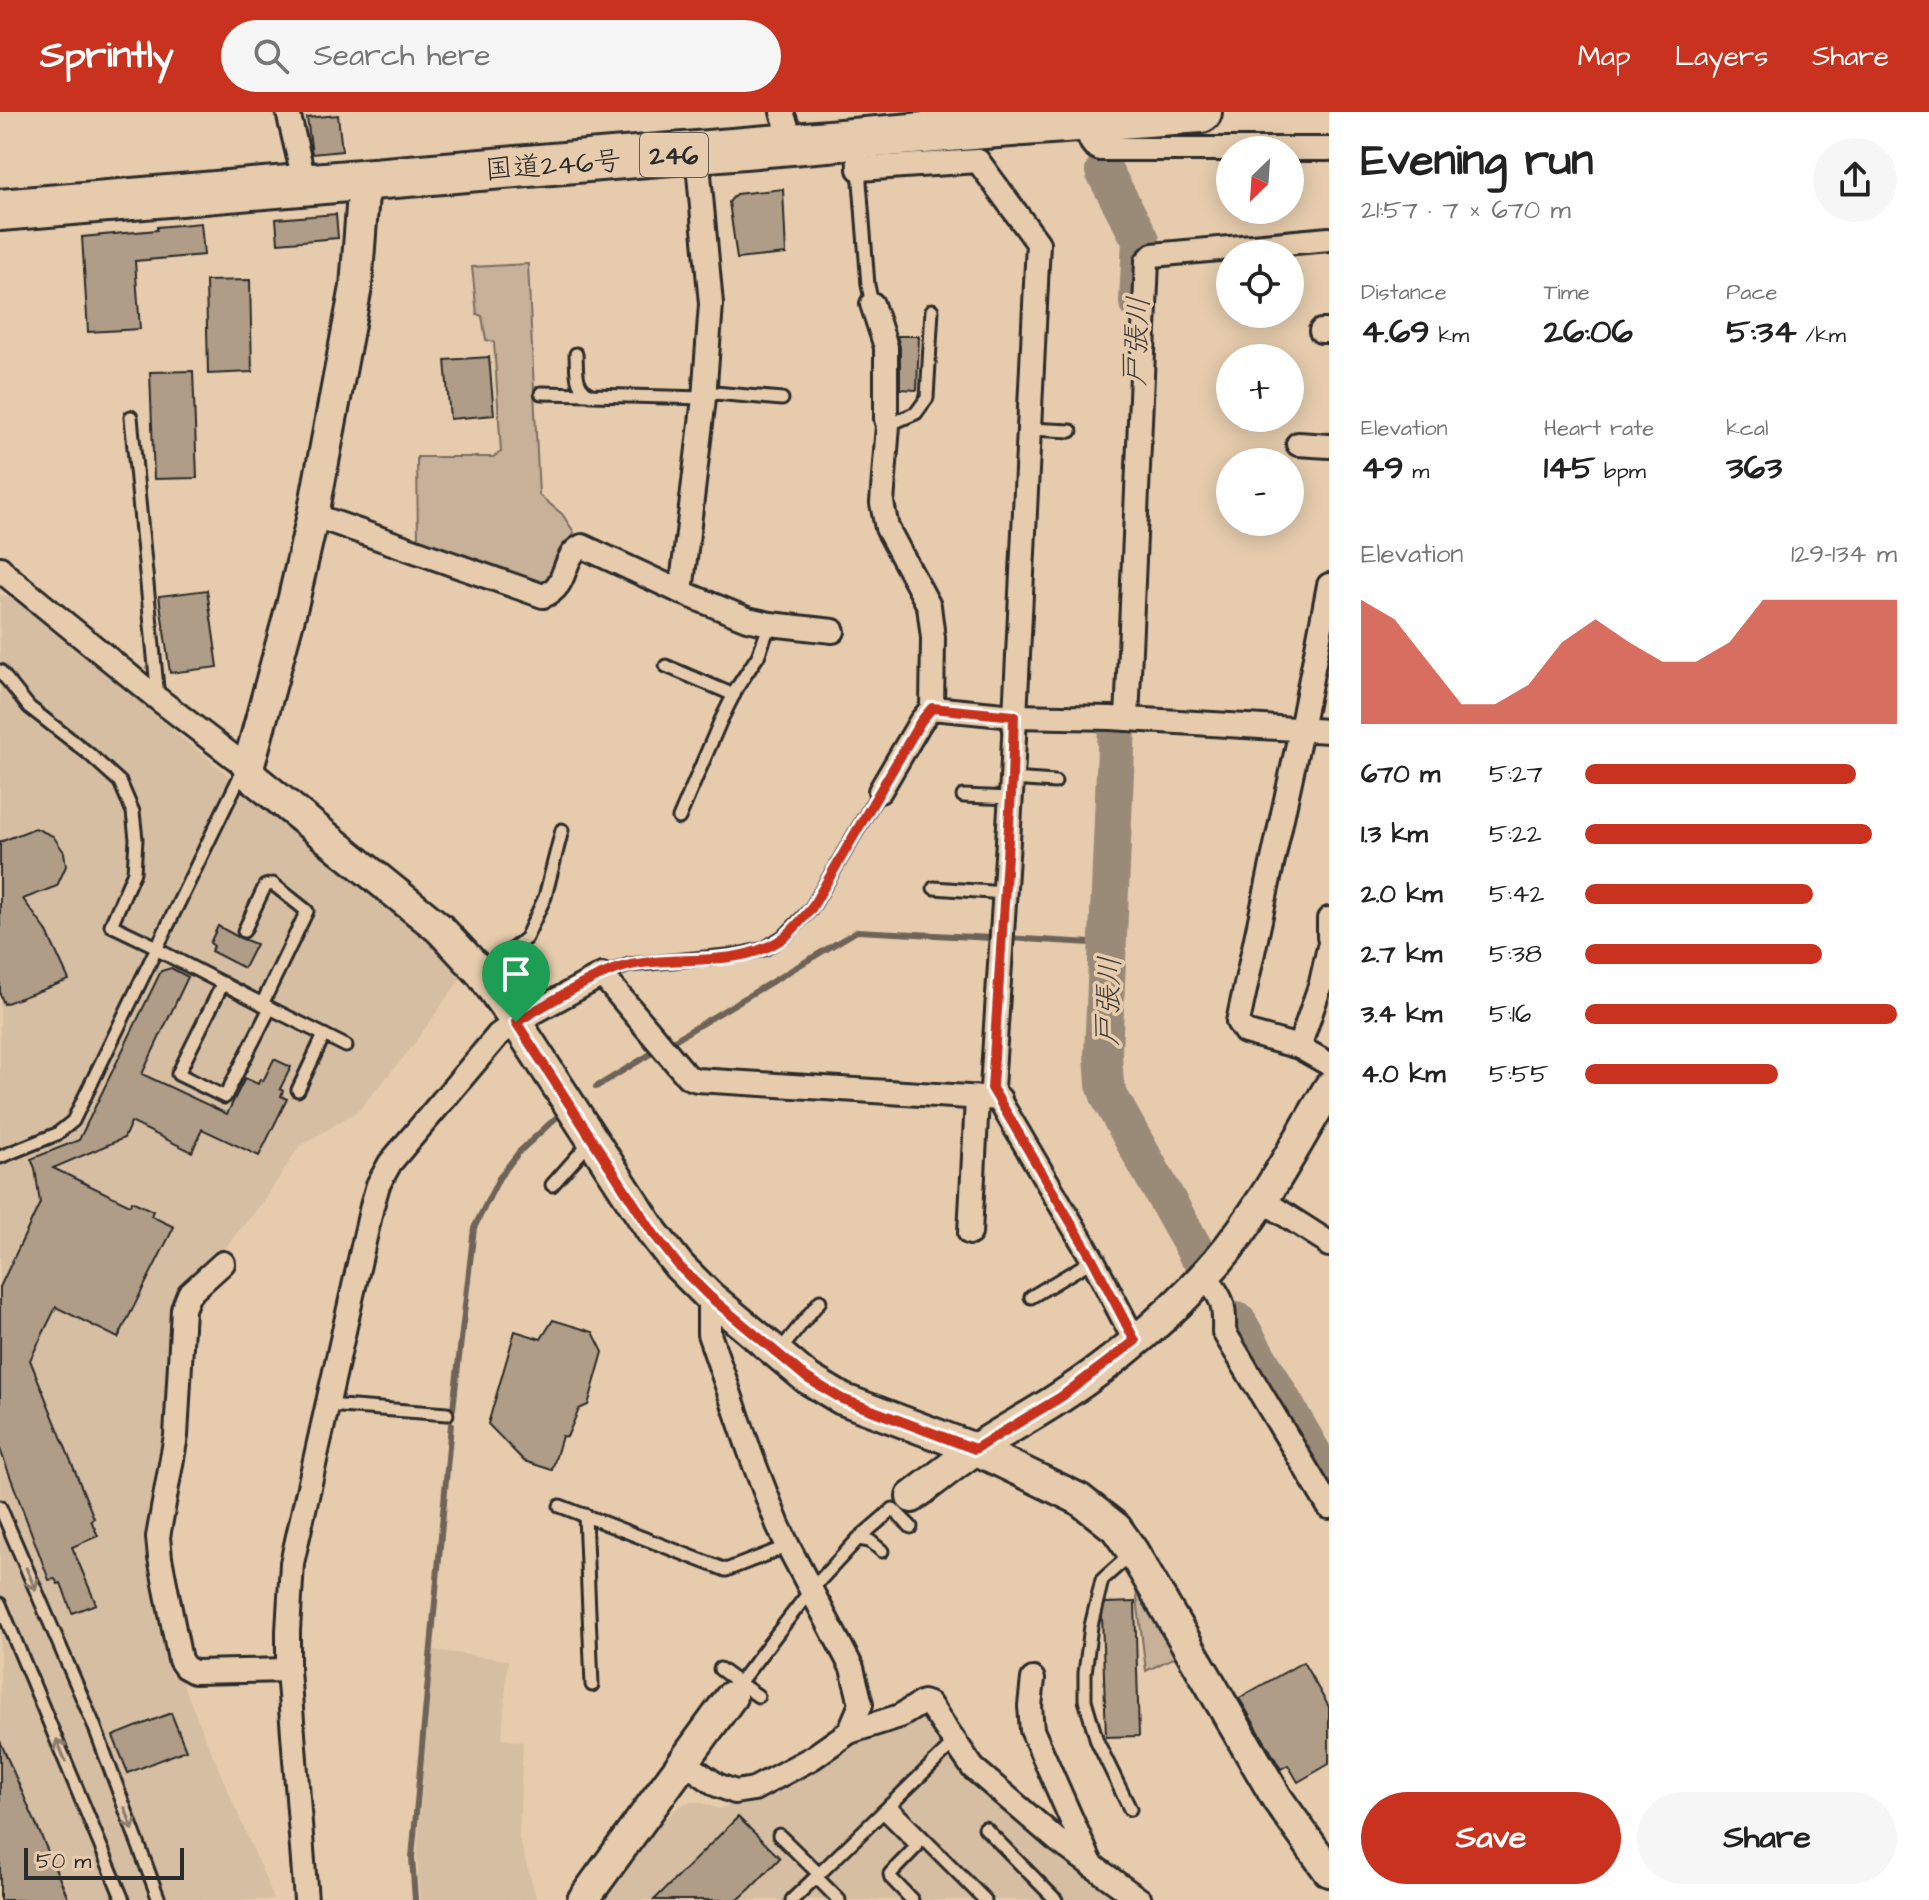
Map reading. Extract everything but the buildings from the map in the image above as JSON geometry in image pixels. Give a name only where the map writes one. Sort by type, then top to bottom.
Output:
[{"type":"highway","name":"国道246号","points":[[0,210],[697,153],[788,128],[858,154],[988,120],[1089,121],[1201,112]]},
{"type":"street","points":[[288,112],[305,184]]},
{"type":"street","points":[[1089,121],[1089,140],[1100,149],[1329,149]]},
{"type":"street","points":[[681,592],[704,395],[711,304],[697,153]]},
{"type":"street","points":[[858,154],[978,161],[1038,243],[1011,789],[992,1088],[1093,1260],[1135,1341]]},
{"type":"street","points":[[246,767],[293,602],[313,515],[356,287],[364,181]]},
{"type":"street","points":[[1120,718],[1147,261],[1153,255],[1329,239]]},
{"type":"street","points":[[872,304],[886,347],[888,425],[882,503],[887,528],[929,606],[926,637],[932,708],[921,721],[880,791]]},
{"type":"street","points":[[1298,444],[1329,446]]},
{"type":"street","points":[[313,515],[543,596],[559,587],[573,551],[582,546],[747,619],[833,631]]},
{"type":"street","points":[[2,574],[246,767],[253,778],[439,928],[482,974],[653,1233],[679,1266],[776,1354],[842,1399],[975,1449],[1079,1499],[1116,1528],[1278,1800],[1329,1871]]},
{"type":"street","points":[[1329,585],[1238,1022],[1245,1032],[1299,1047],[1329,1064]]},
{"type":"street","points":[[932,708],[1014,716],[1120,718],[1329,731]]},
{"type":"street","points":[[1329,919],[1329,937]]},
{"type":"street","points":[[1299,1047],[1321,983],[1329,947]]},
{"type":"street","points":[[306,1900],[288,1670],[292,1563],[327,1405],[378,1185],[390,1163],[498,1035],[602,975],[688,1077],[697,1080],[1000,1099]]},
{"type":"street","points":[[912,1497],[975,1449],[1061,1397],[1135,1341],[1205,1275],[1262,1200],[1329,1088]]},
{"type":"street","points":[[970,1233],[977,1099]]},
{"type":"street","points":[[1262,1200],[1329,1245]]},
{"type":"street","points":[[223,1263],[189,1294],[183,1309],[176,1436],[158,1537],[160,1558],[180,1660],[185,1667],[194,1672],[288,1670]]},
{"type":"street","points":[[1205,1275],[1221,1298],[1225,1315],[1224,1332],[1329,1507]]},
{"type":"street","points":[[709,1296],[709,1334],[752,1458],[788,1546],[852,1668],[861,1704],[849,1732]]},
{"type":"street","points":[[1033,1679],[1030,1706],[1032,1730],[1093,1867]]},
{"type":"street","points":[[583,1900],[737,1686]]},
{"type":"street","points":[[684,1762],[717,1785],[735,1792],[754,1789],[812,1758],[849,1732],[900,1716],[923,1702],[929,1704],[973,1768],[1057,1840],[1140,1900]]},
{"type":"lane","points":[[858,154],[872,304]]},
{"type":"lane","points":[[888,425],[916,413],[927,398],[932,310]]},
{"type":"lane","points":[[576,354],[578,382],[582,390],[591,395]]},
{"type":"lane","points":[[541,393],[782,399]]},
{"type":"lane","points":[[131,417],[158,699]]},
{"type":"lane","points":[[1029,429],[1071,431]]},
{"type":"lane","points":[[679,818],[734,695],[758,656],[770,624]]},
{"type":"lane","points":[[666,666],[734,695]]},
{"type":"lane","points":[[0,671],[29,707],[120,782],[133,812],[136,839],[134,872],[111,925],[346,1046]]},
{"type":"lane","points":[[0,1157],[57,1134],[73,1121],[246,767]]},
{"type":"lane","points":[[963,796],[1055,782]]},
{"type":"lane","points":[[602,975],[629,965],[737,955],[764,949],[786,935],[811,909],[880,791]]},
{"type":"lane","points":[[482,974],[526,938],[545,897],[562,830]]},
{"type":"lane","points":[[223,983],[178,1074],[225,1097],[307,911],[273,884],[265,886],[244,931]]},
{"type":"lane","points":[[934,888],[1005,893]]},
{"type":"lane","points":[[298,1090],[324,1035]]},
{"type":"lane","points":[[552,1185],[592,1139]]},
{"type":"lane","points":[[1031,1297],[1093,1260]]},
{"type":"lane","points":[[776,1354],[820,1301]]},
{"type":"lane","points":[[327,1405],[447,1414]]},
{"type":"lane","points":[[560,1506],[726,1570],[788,1546]]},
{"type":"lane","points":[[0,1507],[94,1725],[159,1900]]},
{"type":"lane","points":[[737,1686],[810,1591],[858,1539],[893,1509],[911,1527]]},
{"type":"lane","points":[[585,1515],[592,1685]]},
{"type":"lane","points":[[858,1539],[870,1541],[882,1551]]},
{"type":"lane","points":[[1130,1809],[1097,1741],[1085,1700],[1085,1673],[1091,1626],[1102,1580],[1133,1552]]},
{"type":"lane","points":[[0,1604],[123,1900]]},
{"type":"lane","points":[[792,1900],[954,1743]]},
{"type":"lane","points":[[886,1808],[917,1846],[890,1874],[912,1900]]},
{"type":"lane","points":[[886,1808],[985,1900]]},
{"type":"lane","points":[[985,1828],[1056,1900]]},
{"type":"lane","points":[[779,1835],[839,1900]]},
{"type":"shaded area","points":[[528,264],[539,495],[562,514],[574,532],[562,576],[550,585],[418,543],[417,457],[493,457],[501,452],[494,342],[486,340],[482,316],[477,314],[472,267]]},
{"type":"shaded area","points":[[0,595],[12,597],[457,964],[463,975],[409,1051],[359,1110],[299,1147],[263,1202],[208,1268],[179,1311],[148,1560],[167,1667],[173,1677],[181,1680],[273,1900],[0,1900]]},
{"type":"shaded area","points":[[1139,1588],[1177,1656],[1146,1671],[1136,1590]]},
{"type":"shaded area","points":[[433,1650],[508,1660],[502,1739],[523,1742],[519,1839],[537,1900],[420,1900],[417,1854]]},
{"type":"shaded area","points":[[927,1713],[969,1769],[1115,1900],[606,1900],[662,1822],[684,1804],[699,1802],[720,1809],[746,1805],[814,1767],[853,1739]]},
{"type":"waterway","name":"戸張川","points":[[1104,171],[1141,240],[1138,302]]},
{"type":"waterway","name":"戸張川","points":[[1117,725],[1103,1054],[1105,1084],[1197,1254]]},
{"type":"waterway","points":[[671,1042],[857,931],[992,938]]},
{"type":"waterway","points":[[1007,938],[1108,944]]},
{"type":"waterway","points":[[596,1087],[657,1050]]},
{"type":"waterway","points":[[453,1409],[474,1228],[499,1178],[519,1152],[559,1115]]},
{"type":"waterway","name":"戸張川","points":[[1237,1321],[1329,1482]]},
{"type":"waterway","points":[[415,1900],[412,1858],[451,1424]]},
{"type":"route","points":[[932,708],[1014,716],[992,1088],[1093,1260],[1135,1341],[1061,1397],[975,1449],[842,1399],[776,1354],[679,1266],[653,1233],[516,1022],[602,975],[629,965],[710,959],[764,949],[786,935],[811,909],[921,721],[932,708]]}]
